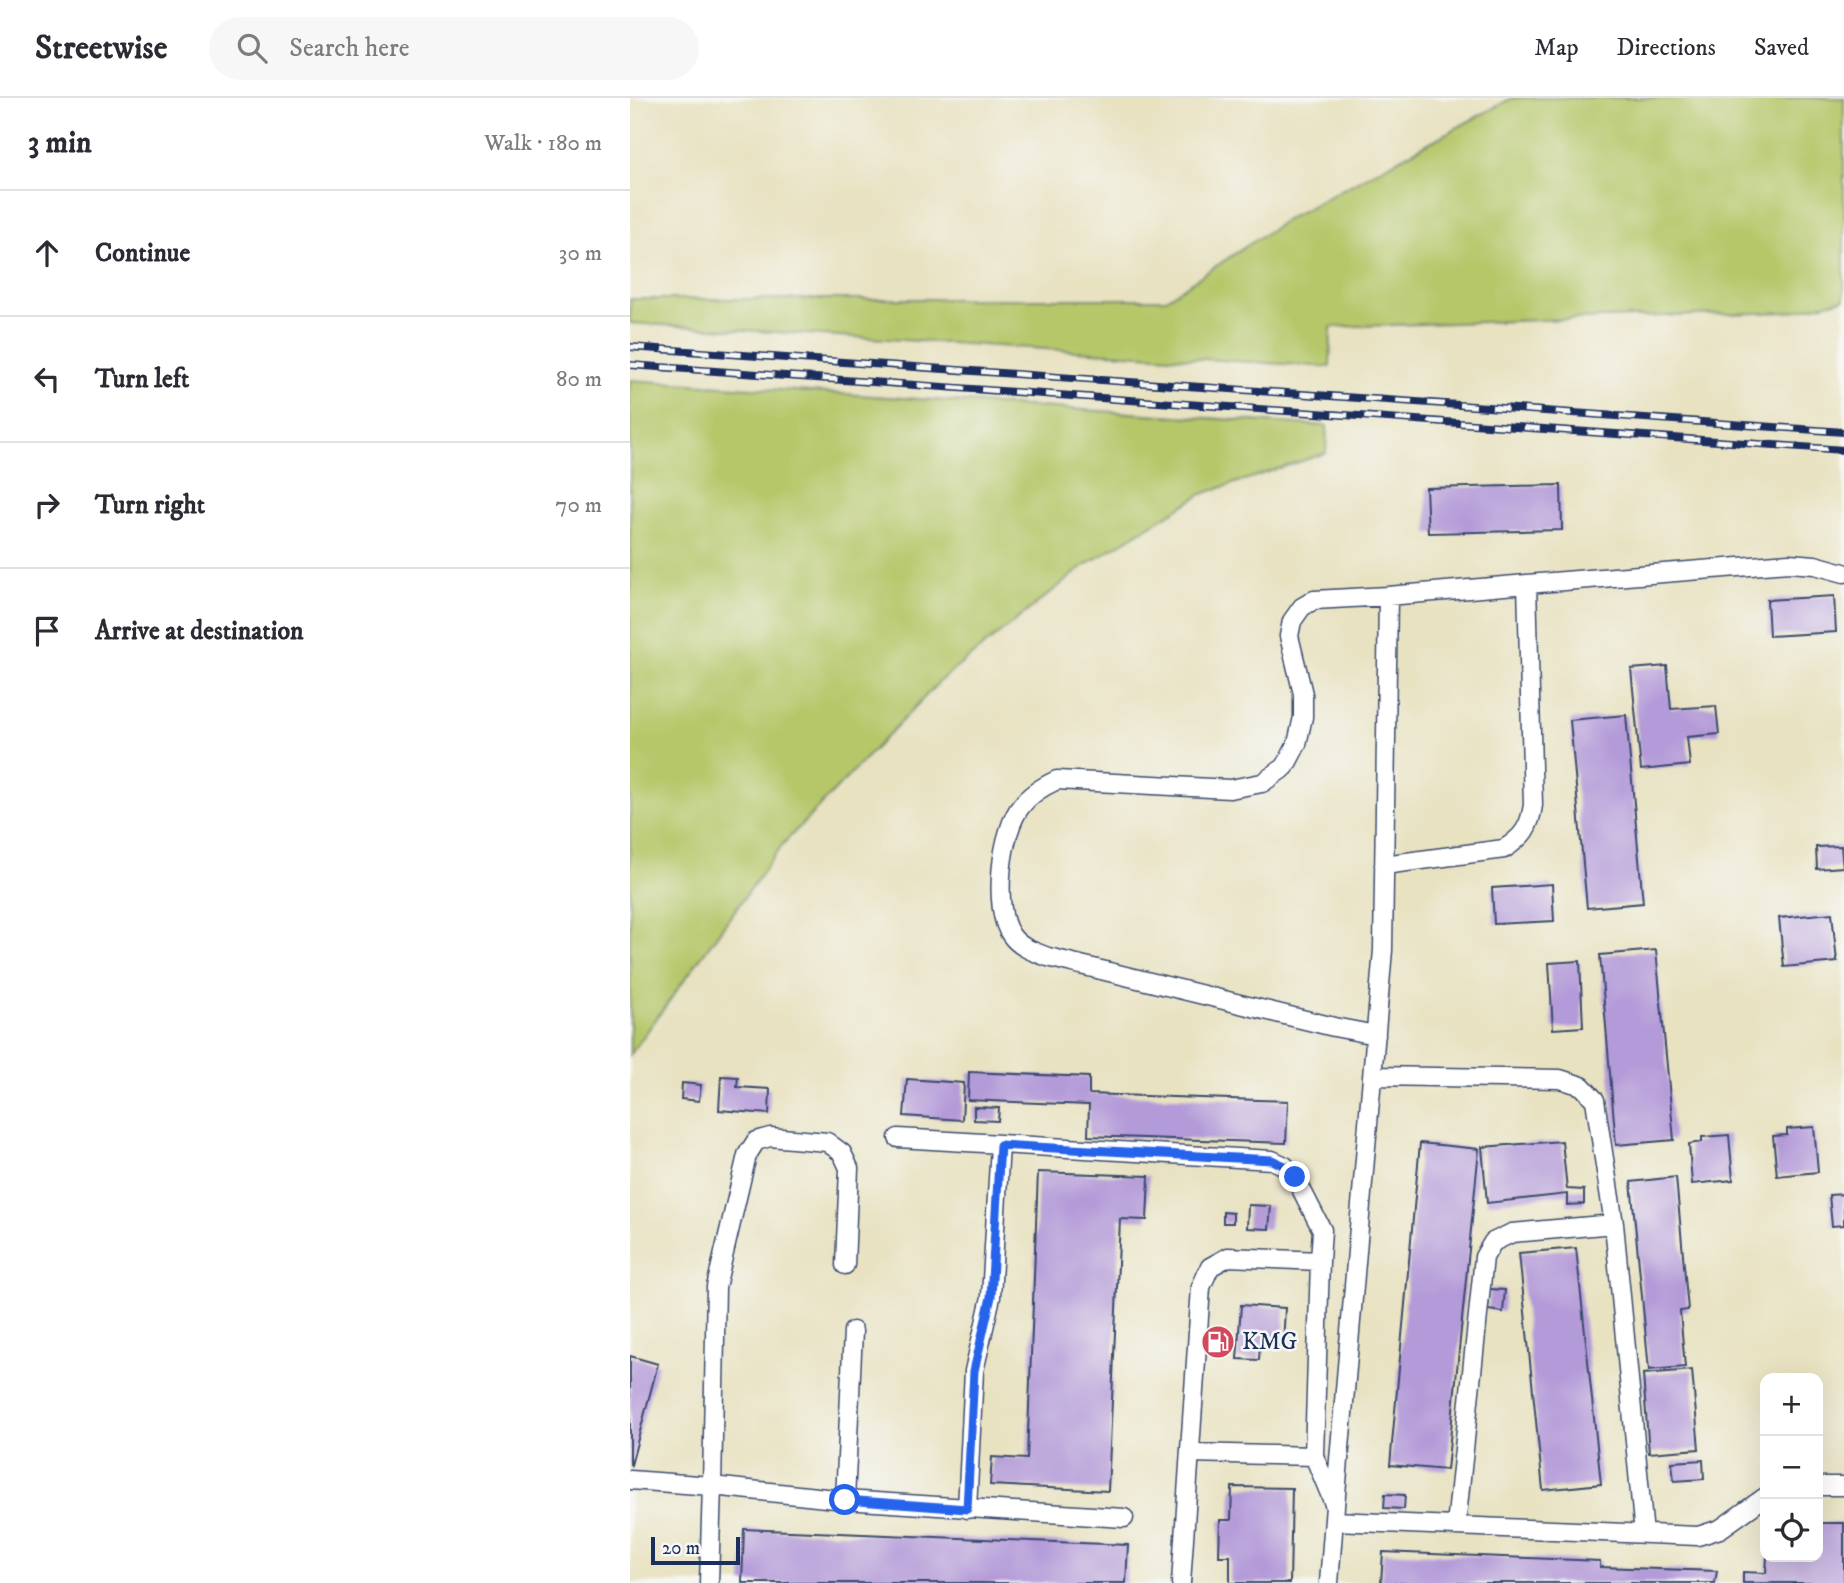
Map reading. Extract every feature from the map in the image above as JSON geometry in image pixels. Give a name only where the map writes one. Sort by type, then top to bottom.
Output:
[{"type":"lane","points":[[1376,1035],[1334,1027],[1027,950],[1010,935],[1001,906],[1005,835],[1021,806],[1040,788],[1057,780],[1230,789],[1262,783],[1285,767],[1297,744],[1303,717],[1303,694],[1289,635],[1292,621],[1302,607],[1314,600],[1789,563],[1815,565],[1844,573]]},
{"type":"lane","points":[[1384,865],[1504,849],[1520,839],[1530,824],[1533,805],[1527,584]]},
{"type":"lane","points":[[1329,1583],[1383,950],[1388,596]]},
{"type":"lane","points":[[1372,1076],[1560,1079],[1582,1086],[1595,1100],[1614,1224],[1644,1534]]},
{"type":"lane","points":[[709,1583],[716,1287],[747,1155],[757,1141],[770,1137],[827,1142],[842,1153],[849,1168],[845,1265]]},
{"type":"lane","points":[[898,1138],[1272,1160],[1285,1166],[1295,1177],[1322,1230],[1314,1456],[1334,1513]]},
{"type":"lane","points":[[967,1509],[974,1371],[991,1297],[1000,1145]]},
{"type":"lane","points":[[1456,1526],[1484,1257],[1493,1241],[1512,1233],[1614,1224]]},
{"type":"lane","points":[[1181,1583],[1201,1287],[1209,1267],[1228,1257],[1320,1261]]},
{"type":"lane","points":[[845,1500],[853,1331]]},
{"type":"lane","points":[[1190,1453],[1314,1456]]},
{"type":"lane","points":[[630,1480],[845,1500],[1124,1518]]},
{"type":"lane","points":[[1823,1486],[1844,1486]]},
{"type":"lane","points":[[1334,1513],[1456,1526],[1698,1536],[1720,1529],[1762,1499]]},
{"type":"green space","points":[[1512,98],[1844,98],[1844,299],[1789,312],[1331,327],[1330,367],[630,323],[630,299],[1166,299],[1289,218]]},
{"type":"green space","points":[[630,380],[1327,426],[1326,453],[1202,494],[1084,566],[941,680],[783,844],[630,1055]]},
{"type":"building","points":[[1561,485],[1562,530],[1428,533],[1426,488]]},
{"type":"building","points":[[1834,596],[1836,632],[1769,636],[1767,600]]},
{"type":"building","points":[[1667,666],[1671,709],[1716,706],[1719,734],[1687,737],[1690,765],[1641,770],[1631,669]]},
{"type":"building","points":[[1626,715],[1643,903],[1587,908],[1570,720]]},
{"type":"building","points":[[1841,846],[1843,867],[1817,869],[1816,847]]},
{"type":"building","points":[[1552,884],[1554,921],[1494,924],[1492,888]]},
{"type":"building","points":[[1832,913],[1837,962],[1784,967],[1779,918]]},
{"type":"building","points":[[1656,950],[1674,1140],[1616,1145],[1600,955]]},
{"type":"building","points":[[1580,961],[1583,1027],[1553,1029],[1549,963]]},
{"type":"building","points":[[969,1072],[1089,1077],[1089,1094],[1288,1101],[1286,1143],[1088,1136],[1089,1105],[968,1100]]},
{"type":"building","points":[[721,1076],[738,1077],[737,1087],[770,1089],[769,1114],[719,1110]]},
{"type":"building","points":[[907,1079],[964,1083],[962,1120],[904,1116]]},
{"type":"building","points":[[682,1083],[701,1085],[699,1101],[681,1099]]},
{"type":"building","points":[[974,1107],[999,1108],[998,1121],[974,1120]]},
{"type":"building","points":[[1814,1127],[1818,1172],[1777,1176],[1773,1136],[1787,1135],[1787,1129]]},
{"type":"building","points":[[1729,1135],[1733,1180],[1692,1184],[1689,1144],[1702,1142],[1702,1137]]},
{"type":"building","points":[[1562,1141],[1567,1189],[1584,1190],[1584,1204],[1567,1205],[1567,1194],[1487,1203],[1482,1147]]},
{"type":"building","points":[[1420,1143],[1479,1149],[1447,1470],[1390,1465]]},
{"type":"building","points":[[1038,1172],[1149,1176],[1147,1220],[1120,1219],[1108,1491],[990,1485],[992,1457],[1027,1459]]},
{"type":"building","points":[[1676,1177],[1688,1310],[1680,1311],[1685,1367],[1649,1370],[1631,1182]]},
{"type":"building","points":[[1844,1194],[1844,1225],[1832,1226],[1829,1195]]},
{"type":"building","points":[[1248,1205],[1271,1206],[1269,1229],[1247,1228]]},
{"type":"building","points":[[1223,1212],[1233,1213],[1233,1223],[1223,1223]]},
{"type":"building","points":[[1576,1248],[1601,1484],[1543,1490],[1519,1253]]},
{"type":"building","points":[[1490,1289],[1505,1290],[1503,1312],[1488,1310]]},
{"type":"building","points":[[1241,1305],[1285,1308],[1283,1345],[1260,1344],[1259,1360],[1237,1359]]},
{"type":"building","points":[[630,1356],[658,1364],[631,1465],[630,1464]]},
{"type":"building","points":[[1692,1370],[1699,1449],[1649,1453],[1643,1374]]},
{"type":"building","points":[[1703,1460],[1704,1479],[1674,1481],[1672,1462]]},
{"type":"building","points":[[1232,1487],[1292,1488],[1290,1583],[1230,1583],[1230,1556],[1219,1556],[1220,1520],[1231,1520]]},
{"type":"building","points":[[1385,1494],[1405,1495],[1404,1509],[1384,1508]]},
{"type":"building","points":[[1823,1523],[1844,1523],[1844,1583],[1743,1583],[1743,1572],[1766,1573],[1767,1562],[1823,1562]]},
{"type":"building","points":[[744,1529],[1128,1545],[1126,1583],[742,1583]]},
{"type":"building","points":[[1383,1552],[1600,1561],[1600,1567],[1717,1571],[1715,1583],[1381,1583]]},
{"type":"railway","points":[[630,347],[1844,432]]},
{"type":"railway","points":[[630,365],[1844,450]]},
{"type":"place","name":"KMG","points":[[1218,1342]]},
{"type":"route","points":[[845,1500],[967,1509],[974,1371],[991,1297],[1000,1145],[1272,1160],[1285,1166],[1295,1177]]}]
